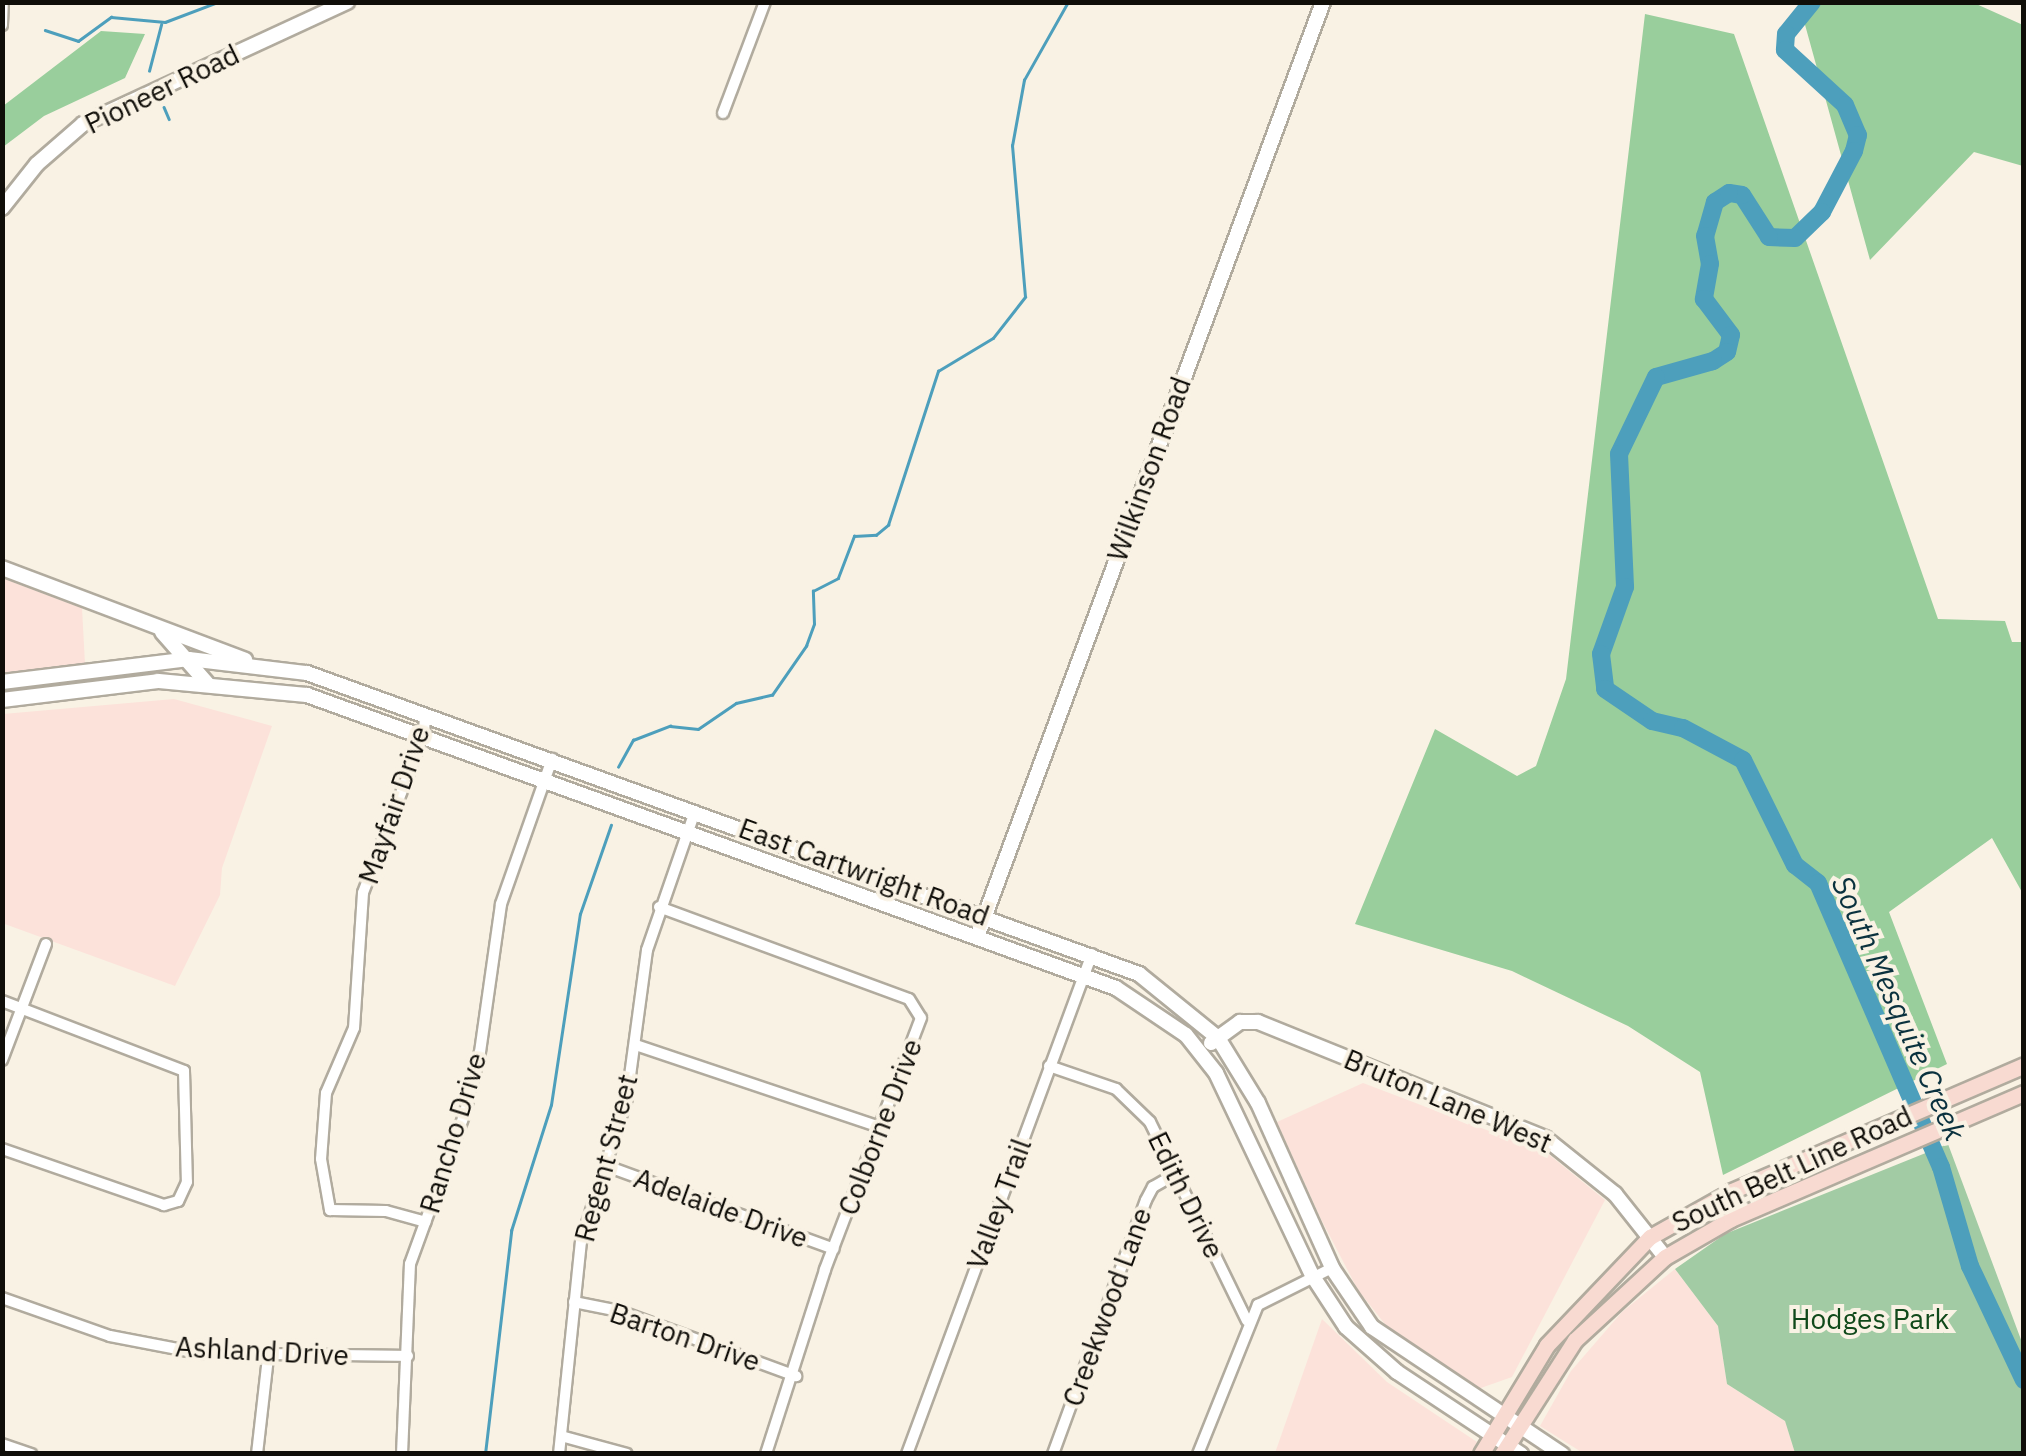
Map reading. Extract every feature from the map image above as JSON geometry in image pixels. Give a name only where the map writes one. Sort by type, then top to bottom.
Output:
[{"type":"main road","name":"Pioneer Road","points":[[2,208],[37,164],[83,124],[347,2]]},
{"type":"main road","name":"Wilkinson Road","points":[[977,936],[1323,2]]},
{"type":"main road","points":[[2,568],[256,664]]},
{"type":"main road","points":[[148,624],[172,638],[207,683]]},
{"type":"main road","name":"East Cartwright Road","points":[[2,682],[189,660],[280,668],[425,714],[1092,954],[1162,988],[1218,1038],[1258,1103],[1332,1268],[1372,1327],[1562,1454]]},
{"type":"main road","points":[[275,690],[280,668]]},
{"type":"main road","points":[[53,676],[55,695]]},
{"type":"main road","name":"East Cartwright Road","points":[[2,700],[118,684],[207,683],[275,690],[352,707],[977,936],[1142,1002],[1200,1052],[1246,1128],[1312,1276],[1358,1338],[1490,1434],[1504,1449],[1522,1454]]},
{"type":"main road","name":"Bruton Lane West","points":[[1200,1052],[1240,1022],[1258,1022],[1545,1138],[1615,1194],[1665,1257]]},
{"type":"main road","name":"South Belt Line Road","points":[[1481,1454],[1500,1416],[1572,1314],[1650,1237],[1732,1191],[2024,1065]]},
{"type":"main road","name":"South Belt Line Road","points":[[1504,1449],[1577,1338],[1665,1257],[1862,1161],[2024,1093]]},
{"type":"street","points":[[2,25],[3,2]]},
{"type":"street","points":[[723,113],[764,2]]},
{"type":"street","name":"Mayfair Drive","points":[[425,714],[424,733],[362,893],[354,1028],[326,1092],[321,1159],[330,1210],[386,1211],[426,1222]]},
{"type":"street","name":"Rancho Drive","points":[[402,1454],[410,1264],[478,1068],[501,904],[552,759]]},
{"type":"street","name":"Regent Street","points":[[559,1454],[581,1242],[609,1167],[636,1045],[659,907],[695,810]]},
{"type":"street","name":"Colborne Drive","points":[[659,907],[918,1007],[919,1027],[834,1250],[796,1376],[766,1454]]},
{"type":"street","points":[[2,1060],[46,944]]},
{"type":"street","name":"Valley Trail","points":[[907,1454],[1092,954]]},
{"type":"street","points":[[2,1001],[184,1071],[187,1182],[178,1201],[164,1205],[2,1149]]},
{"type":"street","points":[[636,1045],[880,1127]]},
{"type":"street","name":"Edith Drive","points":[[1050,1066],[1116,1089],[1150,1122],[1247,1321]]},
{"type":"street","name":"Adelaide Drive","points":[[609,1167],[834,1250]]},
{"type":"street","name":"Creekwood Lane","points":[[1053,1454],[1146,1200],[1153,1187],[1177,1174]]},
{"type":"street","points":[[1198,1454],[1247,1321],[1268,1296],[1332,1268]]},
{"type":"street","name":"Ashland Drive","points":[[2,1298],[110,1336],[198,1353],[408,1356]]},
{"type":"street","name":"Barton Drive","points":[[574,1302],[619,1311],[796,1376]]},
{"type":"street","points":[[257,1454],[268,1357]]},
{"type":"street","points":[[561,1436],[627,1454]]},
{"type":"street","points":[[2,1444],[31,1454]]},
{"type":"shaded area","points":[[2,578],[82,608],[85,664],[3,677]]},
{"type":"shaded area","points":[[174,699],[272,726],[222,868],[220,895],[175,986],[2,923],[3,714]]},
{"type":"shaded area","points":[[1363,1083],[1547,1153],[1605,1200],[1512,1377],[1478,1389],[1392,1333],[1358,1290],[1321,1219],[1277,1122]]},
{"type":"shaded area","points":[[1675,1269],[1718,1326],[1727,1384],[1785,1421],[1795,1453],[1583,1453],[1540,1426],[1571,1371],[1622,1312]]},
{"type":"shaded area","points":[[1322,1319],[1387,1382],[1477,1442],[1471,1453],[1275,1453]]},
{"type":"green space","points":[[1799,3],[1974,3],[2023,25],[2023,166],[1974,152],[1870,260]]},
{"type":"green space","points":[[1645,14],[1734,34],[1938,619],[2005,621],[2012,642],[2023,642],[2023,894],[1992,838],[1889,912],[1947,1064],[1723,1175],[1700,1072],[1628,1026],[1512,971],[1355,924],[1435,729],[1517,776],[1536,766],[1566,679]]},
{"type":"green space","points":[[101,31],[145,34],[125,78],[44,116],[3,147],[3,106]]},
{"type":"green space","name":"Hodges Park","points":[[1948,1144],[2023,1345],[2023,1453],[1795,1453],[1785,1421],[1727,1384],[1718,1326],[1675,1269],[1725,1234]]},
{"type":"waterway","points":[[45,30],[78,41],[111,17],[165,22],[218,2]]},
{"type":"waterway","points":[[618,767],[633,740],[670,726],[698,729],[736,703],[772,695],[806,646],[814,624],[813,591],[838,578],[854,536],[876,535],[888,525],[938,371],[993,338],[1025,297],[1012,146],[1024,80],[1068,2]]},
{"type":"waterway","name":"South Mesquite Creek","points":[[1812,2],[1786,34],[1785,50],[1845,105],[1858,135],[1854,151],[1822,212],[1795,238],[1769,237],[1742,195],[1729,193],[1715,202],[1705,236],[1710,264],[1704,299],[1731,335],[1727,352],[1713,361],[1656,377],[1619,454],[1625,587],[1601,654],[1605,689],[1652,721],[1683,728],[1743,760],[1795,865],[1818,883],[1941,1167],[1970,1266],[2024,1380]]},
{"type":"waterway","points":[[149,71],[161,25]]},
{"type":"waterway","points":[[164,107],[169,119]]},
{"type":"waterway","points":[[485,1454],[511,1231],[551,1105],[580,914],[611,825]]}]
